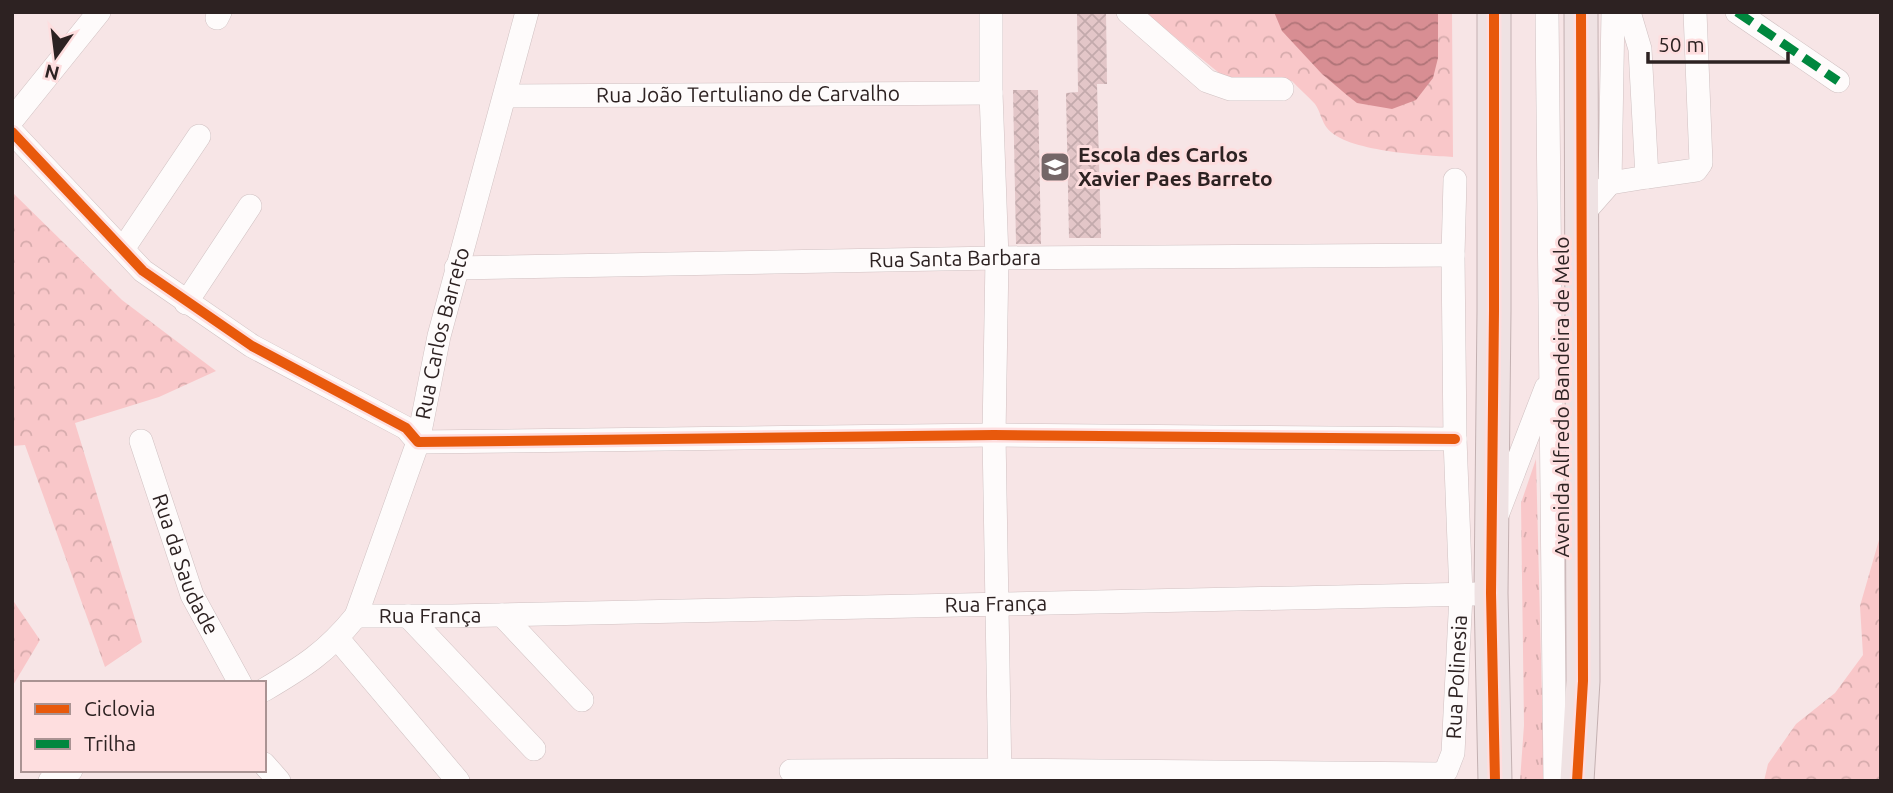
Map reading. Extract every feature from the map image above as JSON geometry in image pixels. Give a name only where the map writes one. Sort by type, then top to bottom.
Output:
[{"type":"highway","points":[[1494,12],[1492,529],[1476,594],[1495,781]]},
{"type":"highway","name":"Avenida Alfredo Bandeira de Melo","points":[[1577,781],[1583,681],[1581,12]]},
{"type":"street","points":[[12,120],[99,12]]},
{"type":"street","name":"Rua Carlos Barreto","points":[[266,689],[315,660],[338,639],[356,616],[418,442],[456,268],[506,96],[527,12]]},
{"type":"street","points":[[991,12],[997,258],[994,435],[1000,775]]},
{"type":"street","points":[[1128,12],[1207,81],[1230,89],[1282,89]]},
{"type":"street","points":[[1548,12],[1555,781]]},
{"type":"street","points":[[1610,183],[1612,12]]},
{"type":"street","points":[[1629,12],[1640,50],[1647,177]]},
{"type":"street","points":[[1581,216],[1610,183],[1696,170],[1701,163],[1695,12]]},
{"type":"street","points":[[1737,12],[1838,81]]},
{"type":"street","name":"Rua João Tertuliano de Carvalho","points":[[506,96],[991,93]]},
{"type":"street","points":[[12,132],[143,271],[252,346],[406,428],[418,442],[994,435],[1455,439]]},
{"type":"street","points":[[123,249],[198,136]]},
{"type":"street","name":"Rua Polinesia","points":[[791,771],[1000,775],[1438,774],[1446,771],[1453,753],[1476,594],[1455,439],[1455,180]]},
{"type":"street","points":[[186,303],[250,206]]},
{"type":"street","name":"Rua Santa Barbara","points":[[456,268],[997,258],[1453,255]]},
{"type":"street","points":[[1492,529],[1552,372]]},
{"type":"street","name":"Rua da Saudade","points":[[141,440],[192,595],[239,681]]},
{"type":"street","name":"Rua França","points":[[356,616],[1476,594]]},
{"type":"street","name":"Rua França","points":[[502,615],[582,700]]},
{"type":"street","points":[[408,616],[534,749]]},
{"type":"street","points":[[338,639],[458,781]]},
{"type":"street","points":[[266,766],[279,781]]},
{"type":"street","points":[[50,781],[67,772]]},
{"type":"green space","points":[[1144,12],[1452,12],[1453,157],[1386,151],[1337,136],[1325,126],[1315,104],[1292,81],[1251,86],[1229,81]]},
{"type":"green space","points":[[12,192],[122,300],[216,371],[159,397],[75,423],[142,642],[105,667],[25,445],[12,446]]},
{"type":"green space","points":[[1536,459],[1544,781],[1520,781],[1524,725],[1521,503]]},
{"type":"green space","points":[[1881,533],[1881,781],[1764,781],[1768,764],[1796,724],[1835,693],[1863,655],[1860,606]]},
{"type":"green space","points":[[12,599],[40,640],[12,687]]},
{"type":"water","points":[[1274,12],[1438,12],[1438,58],[1433,78],[1416,100],[1392,109],[1357,103],[1322,74],[1282,31]]},
{"type":"building","points":[[1077,12],[1106,12],[1107,84],[1097,84],[1101,238],[1069,238],[1066,93],[1078,92]]},
{"type":"building","points":[[1013,90],[1038,90],[1041,244],[1016,244]]},
{"type":"marked path","points":[[1737,12],[1838,81]]},
{"type":"cycle path","points":[[1494,12],[1491,593],[1495,781]]},
{"type":"cycle path","points":[[1577,781],[1583,681],[1581,12]]},
{"type":"cycle path","points":[[12,132],[143,271],[252,346],[406,428],[418,442],[994,435],[1455,439]]},
{"type":"place","name":"Escola des Carlos Xavier Paes Barreto","points":[[1055,167]]}]
